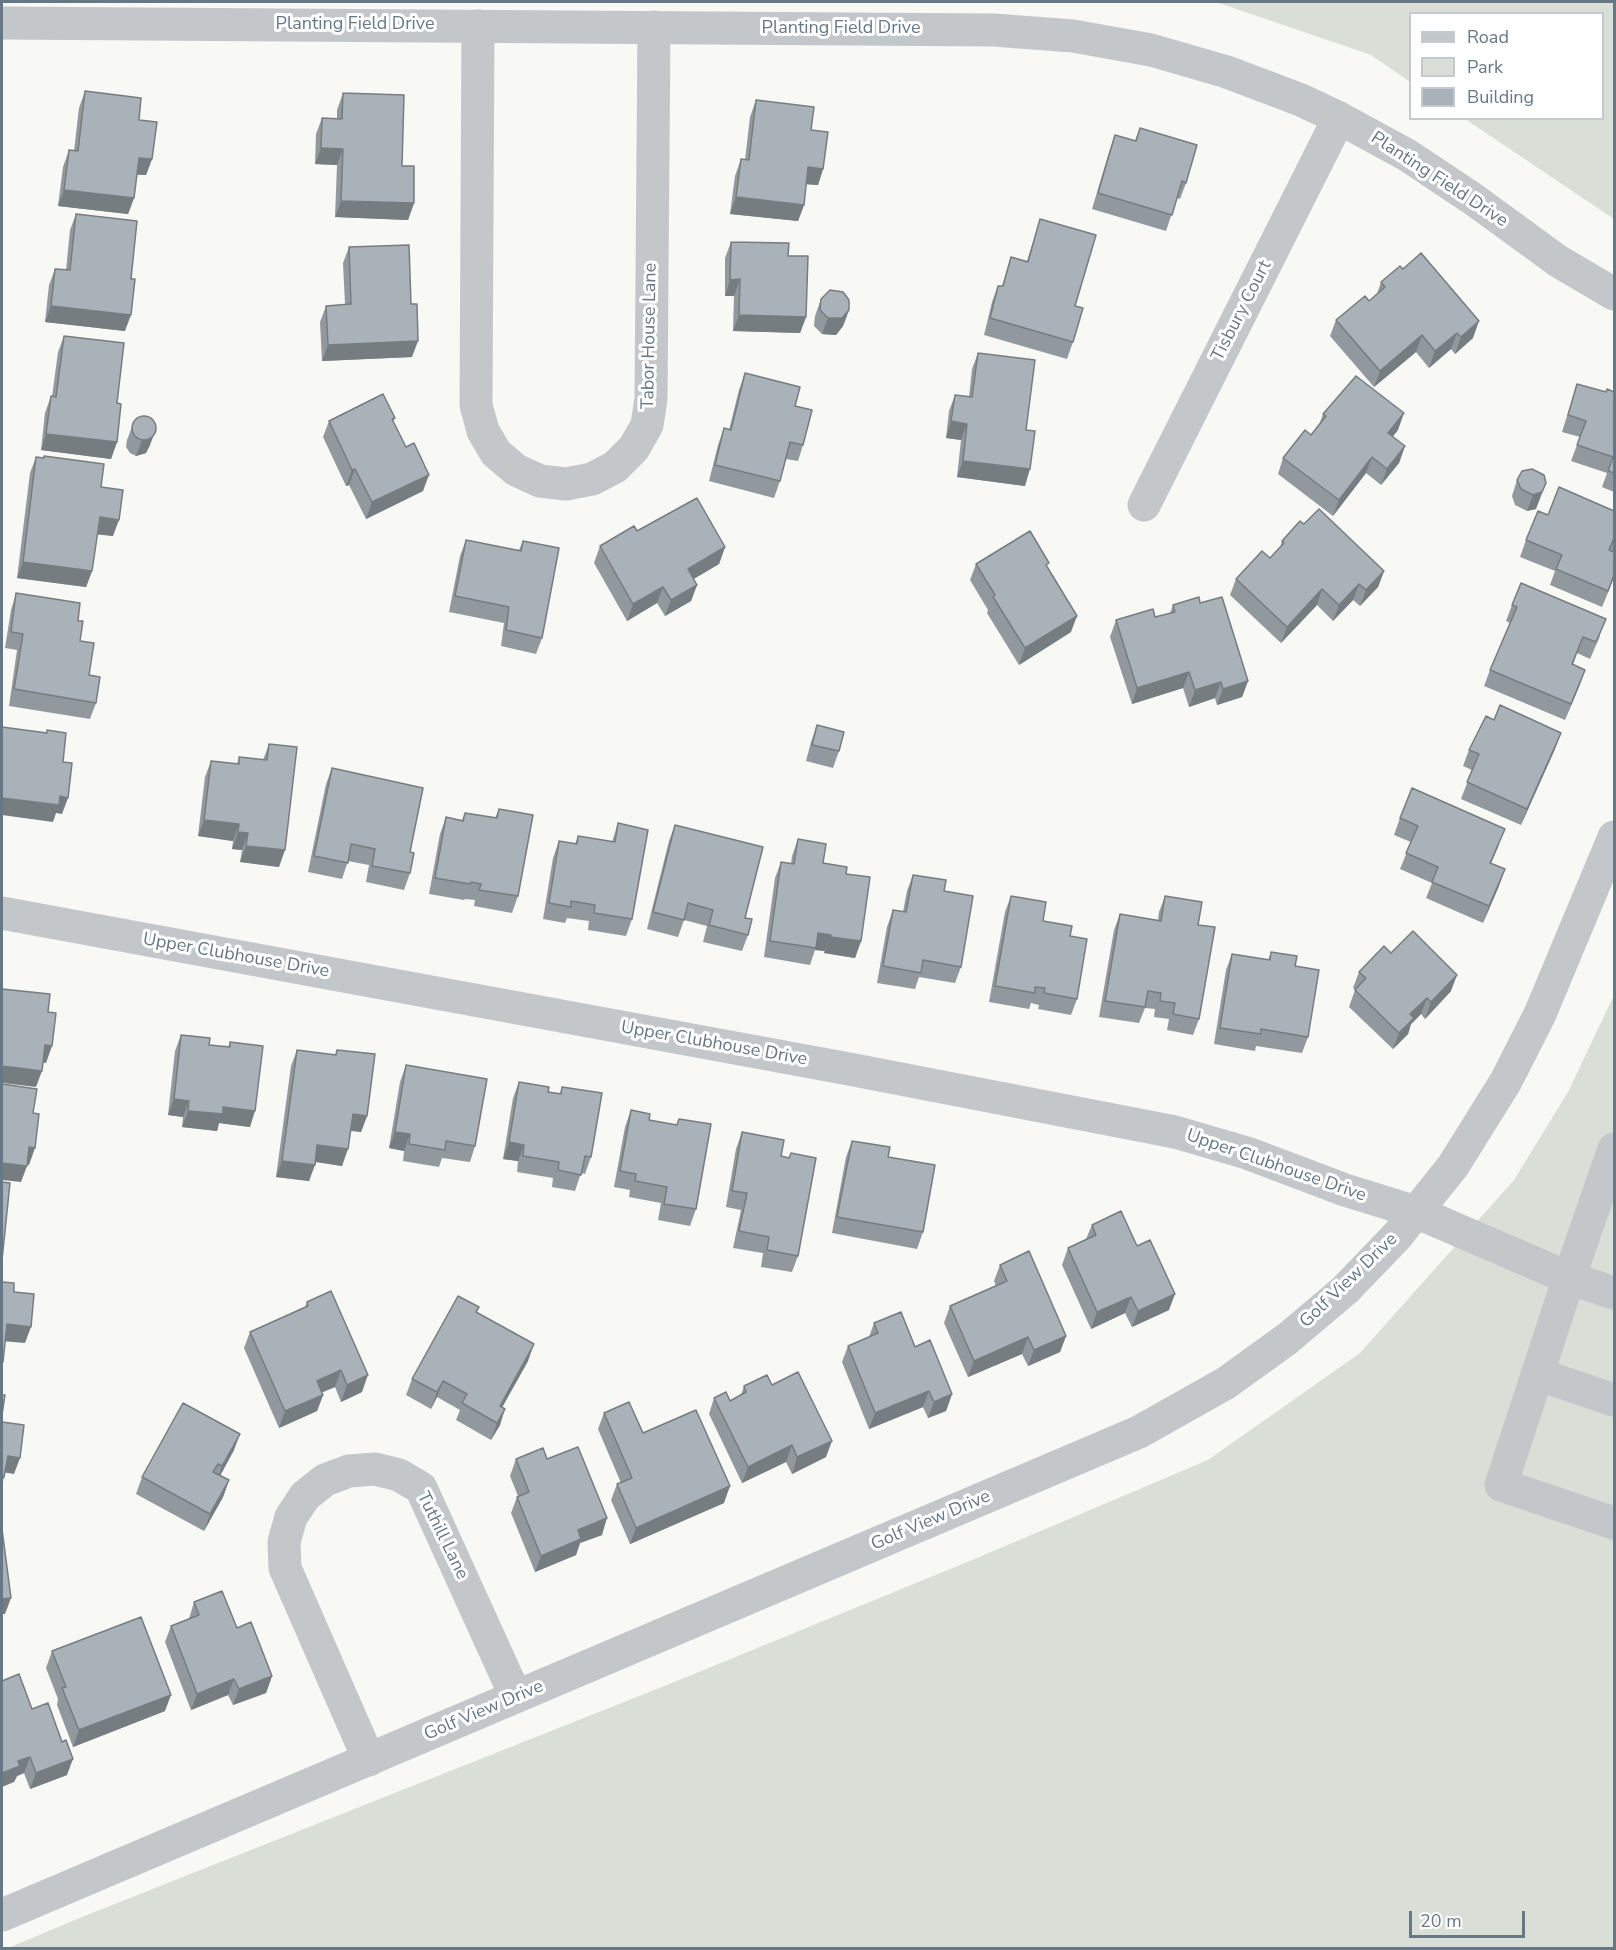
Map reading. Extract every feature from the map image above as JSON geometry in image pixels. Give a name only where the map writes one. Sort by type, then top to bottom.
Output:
[{"type":"street","name":"Planting Field Drive","points":[[2,23],[994,30],[1073,36],[1150,50],[1227,72],[1301,100],[1340,118],[1407,155],[1473,199],[1558,261],[1614,294]]},
{"type":"street","name":"Tabor House Lane","points":[[478,26],[476,405],[483,431],[496,453],[516,470],[540,481],[566,484],[592,479],[615,467],[634,448],[646,425],[651,399],[654,27]]},
{"type":"street","name":"Tisbury Court","points":[[1144,505],[1340,118]]},
{"type":"street","name":"Golf View Drive","points":[[2,1915],[1139,1432],[1226,1383],[1287,1339],[1345,1290],[1397,1236],[1453,1166],[1506,1082],[1540,1014],[1614,837]]},
{"type":"street","name":"Upper Clubhouse Drive","points":[[2,914],[849,1069],[1175,1132],[1247,1153],[1345,1190],[1416,1212],[1569,1278],[1614,1293]]},
{"type":"street","points":[[1614,1149],[1608,1188],[1569,1278],[1501,1485],[1614,1523]]},
{"type":"street","points":[[1537,1374],[1614,1400]]},
{"type":"street","name":"Tuthill Lane","points":[[369,1760],[285,1568],[284,1542],[291,1517],[305,1496],[325,1480],[349,1471],[375,1469],[399,1475],[421,1488],[516,1697]]},
{"type":"green space","points":[[1216,2],[1614,2],[1614,219],[1466,120],[1604,120],[1604,12],[1409,12],[1409,81],[1371,55]]},
{"type":"green space","points":[[1614,995],[1614,1948],[8,1948],[667,1685],[1208,1460],[1360,1353],[1514,1180],[1568,1092]]},
{"type":"building","points":[[85,91],[141,98],[139,120],[157,122],[152,159],[139,158],[134,198],[64,190],[69,150],[78,151]]},
{"type":"building","points":[[343,93],[404,95],[402,166],[414,166],[414,203],[341,201],[343,149],[321,148],[322,118],[342,119]]},
{"type":"building","points":[[756,100],[814,107],[811,130],[828,132],[823,169],[808,167],[804,205],[736,197],[741,159],[749,160]]},
{"type":"building","points":[[1140,128],[1197,145],[1186,183],[1182,181],[1172,215],[1098,193],[1115,135],[1136,141]]},
{"type":"building","points":[[76,214],[137,221],[131,279],[135,279],[131,315],[51,306],[55,269],[70,270]]},
{"type":"building","points":[[1040,219],[1096,235],[1075,306],[1083,308],[1073,342],[990,318],[998,286],[1003,286],[1011,257],[1028,262]]},
{"type":"building","points":[[731,242],[789,243],[788,256],[808,256],[806,317],[739,315],[740,279],[730,280]]},
{"type":"building","points":[[409,245],[411,304],[417,304],[418,341],[328,345],[326,306],[351,304],[349,247]]},
{"type":"building","points":[[1421,253],[1479,321],[1461,337],[1457,333],[1435,351],[1422,335],[1380,371],[1336,320],[1365,296],[1369,301],[1385,287],[1381,282],[1400,266],[1403,269]]},
{"type":"building","points":[[830,290],[843,292],[849,300],[849,310],[842,318],[828,318],[820,310],[821,299]]},
{"type":"building","points":[[64,336],[124,343],[117,403],[121,404],[117,442],[46,434],[51,396],[56,397]]},
{"type":"building","points":[[978,353],[1035,360],[1026,430],[1035,431],[1030,469],[963,461],[967,424],[951,421],[955,395],[972,397]]},
{"type":"building","points":[[745,373],[800,387],[795,406],[812,410],[803,445],[790,442],[780,481],[715,465],[724,428],[731,430]]},
{"type":"building","points":[[1356,376],[1404,413],[1388,433],[1405,446],[1387,469],[1372,457],[1339,500],[1283,458],[1305,430],[1311,435],[1326,416],[1323,414]]},
{"type":"building","points":[[1577,384],[1614,392],[1614,473],[1608,471],[1613,457],[1577,445],[1586,421],[1568,415]]},
{"type":"building","points":[[383,394],[406,447],[414,443],[429,475],[372,502],[355,469],[352,470],[329,421]]},
{"type":"building","points":[[144,416],[152,420],[156,428],[152,436],[144,440],[136,436],[132,428],[136,420]]},
{"type":"building","points":[[44,456],[104,464],[101,487],[123,490],[119,520],[100,517],[92,571],[23,562],[36,457],[44,458]]},
{"type":"building","points":[[1532,469],[1544,475],[1546,483],[1542,492],[1533,495],[1521,489],[1517,480],[1522,471]]},
{"type":"building","points":[[1559,487],[1614,511],[1614,538],[1609,550],[1614,552],[1614,575],[1608,591],[1556,569],[1562,555],[1526,540],[1538,511],[1548,515]]},
{"type":"building","points":[[697,498],[725,547],[688,569],[697,585],[671,600],[663,587],[633,604],[600,546],[634,526],[637,531]]},
{"type":"building","points":[[1319,509],[1384,571],[1366,590],[1359,584],[1339,605],[1322,589],[1287,627],[1236,579],[1262,551],[1270,558],[1300,521],[1304,524]]},
{"type":"building","points":[[1030,531],[1049,563],[1046,565],[1077,616],[1025,648],[993,597],[995,595],[976,564]]},
{"type":"building","points":[[466,540],[521,551],[523,541],[559,548],[542,638],[506,630],[509,607],[455,596]]},
{"type":"building","points":[[1521,583],[1606,619],[1596,642],[1583,637],[1572,664],[1585,670],[1571,704],[1490,670],[1517,607],[1512,605]]},
{"type":"building","points":[[16,593],[80,603],[78,621],[83,621],[80,641],[94,643],[89,675],[100,677],[96,703],[14,689],[23,634],[11,632]]},
{"type":"building","points":[[1199,597],[1200,603],[1222,597],[1248,681],[1223,689],[1221,682],[1195,690],[1189,672],[1137,688],[1116,620],[1153,609],[1155,617],[1175,612],[1173,605]]},
{"type":"building","points":[[1500,705],[1561,733],[1527,809],[1467,782],[1479,754],[1469,750],[1486,716],[1494,720]]},
{"type":"building","points":[[817,725],[844,732],[839,751],[812,745]]},
{"type":"building","points":[[2,727],[66,733],[63,762],[72,763],[68,798],[60,796],[59,805],[2,798]]},
{"type":"building","points":[[269,744],[297,747],[285,850],[246,846],[248,833],[238,832],[239,824],[204,820],[211,761],[239,764],[239,757],[267,760]]},
{"type":"building","points":[[332,768],[423,788],[410,852],[414,853],[410,873],[372,866],[375,849],[351,844],[348,863],[314,856]]},
{"type":"building","points":[[1412,788],[1505,829],[1490,863],[1505,869],[1489,906],[1432,882],[1438,867],[1406,853],[1418,826],[1400,818]]},
{"type":"building","points":[[499,809],[533,815],[518,896],[479,890],[481,884],[435,878],[446,817],[463,821],[465,813],[497,818]]},
{"type":"building","points":[[618,823],[648,830],[632,919],[594,913],[595,905],[571,901],[571,907],[549,903],[559,841],[577,844],[578,836],[615,842]]},
{"type":"building","points":[[675,825],[763,847],[745,918],[752,919],[748,935],[709,925],[713,910],[688,903],[684,920],[653,912]]},
{"type":"building","points":[[798,839],[826,844],[823,863],[847,867],[846,874],[870,877],[861,941],[818,933],[816,948],[770,941],[781,862],[794,864]]},
{"type":"building","points":[[913,875],[946,880],[944,891],[973,896],[961,967],[923,960],[921,973],[883,966],[893,910],[906,912]]},
{"type":"building","points":[[1011,896],[1046,902],[1043,921],[1072,926],[1070,936],[1087,939],[1077,999],[1044,993],[1045,988],[1035,987],[1035,993],[995,986]]},
{"type":"building","points":[[1165,896],[1202,902],[1198,925],[1215,927],[1199,1019],[1173,1014],[1175,1003],[1160,1001],[1161,993],[1148,991],[1145,1007],[1105,1001],[1120,914],[1161,921]]},
{"type":"building","points":[[1413,931],[1457,975],[1431,1002],[1427,998],[1410,1014],[1414,1018],[1399,1033],[1355,990],[1366,978],[1359,972],[1384,946],[1391,953]]},
{"type":"building","points":[[1271,952],[1297,956],[1295,966],[1319,970],[1308,1037],[1261,1029],[1261,1034],[1220,1028],[1232,954],[1270,960]]},
{"type":"building","points":[[2,989],[50,994],[48,1012],[56,1013],[52,1046],[45,1045],[42,1071],[2,1066]]},
{"type":"building","points":[[181,1035],[210,1038],[209,1045],[230,1047],[230,1042],[263,1046],[255,1111],[223,1107],[223,1114],[188,1111],[189,1101],[174,1099]]},
{"type":"building","points":[[297,1050],[336,1055],[337,1050],[375,1054],[367,1116],[353,1114],[348,1149],[317,1145],[315,1165],[282,1161]]},
{"type":"building","points":[[406,1065],[487,1079],[475,1146],[446,1141],[445,1150],[409,1144],[410,1134],[395,1132]]},
{"type":"building","points":[[519,1082],[549,1087],[548,1092],[561,1094],[562,1087],[602,1093],[591,1157],[585,1156],[581,1175],[558,1170],[559,1162],[523,1156],[524,1145],[509,1142]]},
{"type":"building","points":[[2,1084],[37,1089],[33,1113],[39,1114],[35,1148],[29,1147],[27,1166],[2,1163]]},
{"type":"building","points":[[631,1110],[650,1114],[649,1120],[677,1125],[679,1119],[711,1124],[696,1209],[664,1204],[667,1187],[635,1181],[636,1174],[620,1171]]},
{"type":"building","points":[[742,1132],[784,1140],[781,1156],[789,1158],[791,1153],[816,1158],[798,1256],[767,1250],[769,1237],[739,1231],[747,1193],[732,1191]]},
{"type":"building","points":[[852,1141],[890,1147],[888,1157],[935,1165],[923,1232],[837,1217]]},
{"type":"building","points":[[2,1182],[10,1183],[2,1260]]},
{"type":"building","points":[[1121,1211],[1137,1246],[1150,1240],[1175,1294],[1138,1311],[1131,1297],[1097,1312],[1068,1248],[1096,1235],[1092,1225]]},
{"type":"building","points":[[1029,1251],[1066,1336],[1034,1350],[1028,1337],[974,1361],[950,1306],[1007,1281],[1000,1265]]},
{"type":"building","points":[[2,1282],[14,1283],[14,1292],[34,1294],[31,1327],[7,1324],[3,1362],[2,1362]]},
{"type":"building","points":[[331,1291],[368,1375],[347,1385],[341,1370],[317,1381],[323,1395],[285,1411],[250,1332],[308,1306],[307,1302]]},
{"type":"building","points":[[458,1296],[479,1307],[476,1312],[534,1344],[500,1406],[505,1409],[497,1423],[462,1403],[467,1394],[443,1381],[437,1392],[412,1379]]},
{"type":"building","points":[[901,1312],[915,1347],[930,1340],[952,1394],[934,1402],[929,1391],[875,1413],[848,1346],[878,1333],[874,1323]]},
{"type":"building","points":[[798,1372],[832,1441],[797,1457],[792,1445],[748,1467],[714,1398],[726,1392],[730,1401],[746,1392],[744,1386],[767,1375],[772,1385]]},
{"type":"building","points":[[2,1395],[5,1395],[2,1415]]},
{"type":"building","points":[[629,1402],[643,1433],[696,1410],[730,1486],[636,1528],[617,1484],[632,1478],[604,1413]]},
{"type":"building","points":[[183,1403],[240,1434],[222,1466],[218,1464],[213,1472],[229,1480],[210,1514],[142,1477]]},
{"type":"building","points":[[2,1422],[24,1425],[20,1458],[8,1456],[4,1477],[2,1476]]},
{"type":"building","points":[[578,1447],[607,1518],[578,1530],[581,1539],[541,1556],[517,1497],[529,1492],[516,1459],[543,1448],[547,1459]]},
{"type":"building","points":[[2,1529],[11,1598],[2,1599]]},
{"type":"building","points":[[222,1591],[237,1628],[251,1622],[272,1676],[239,1689],[234,1679],[197,1694],[171,1626],[199,1615],[194,1602]]},
{"type":"building","points":[[141,1617],[171,1695],[79,1730],[62,1688],[66,1687],[52,1651]]},
{"type":"building","points":[[19,1674],[32,1709],[48,1703],[62,1742],[66,1740],[73,1759],[36,1773],[30,1757],[18,1761],[20,1766],[2,1773],[2,1681]]}]
